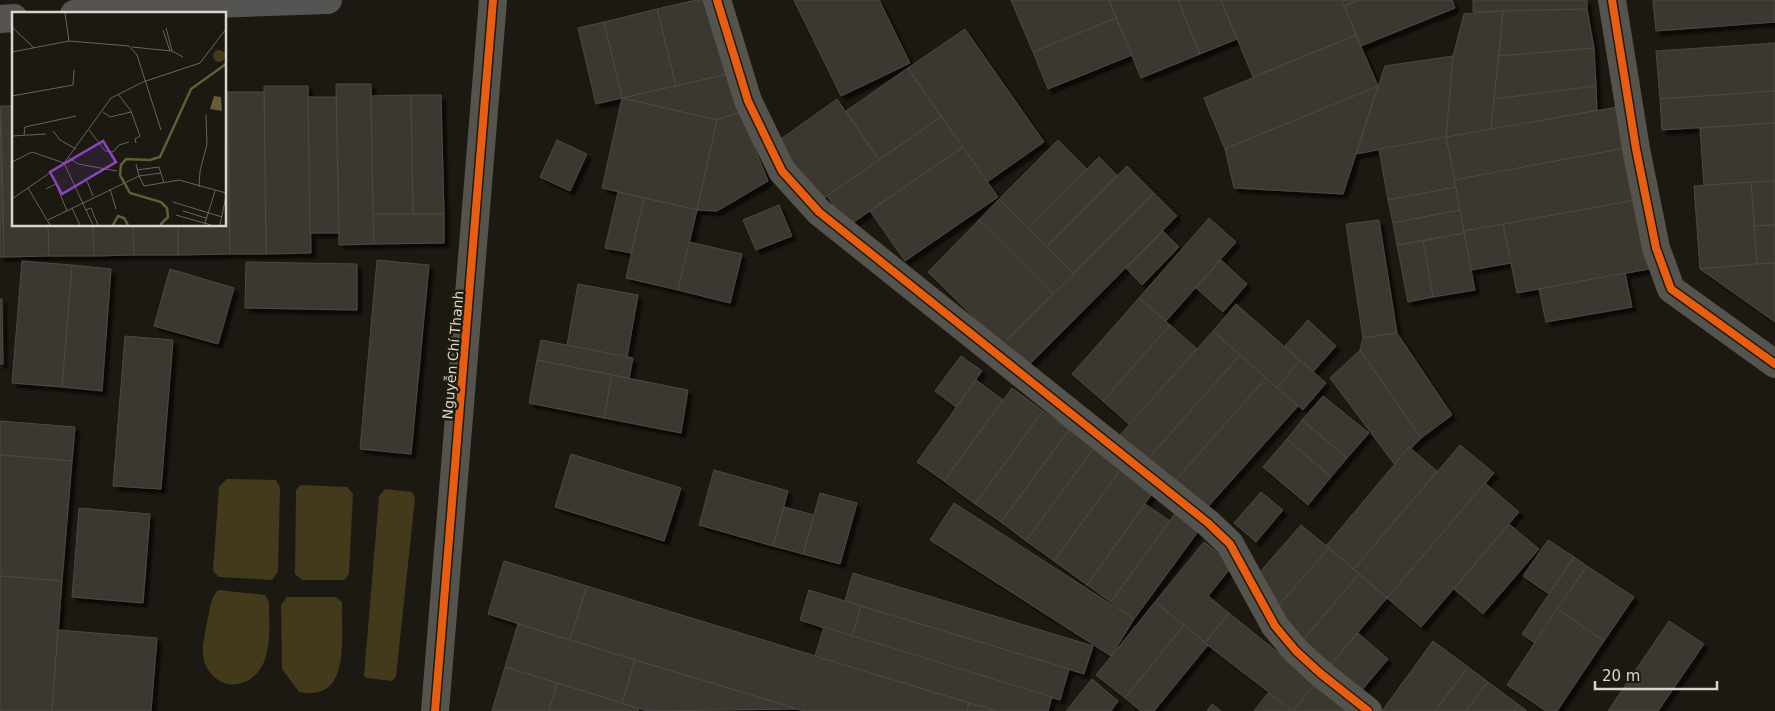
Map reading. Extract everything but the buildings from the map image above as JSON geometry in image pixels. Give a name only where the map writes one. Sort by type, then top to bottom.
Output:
[{"type":"main road","points":[[99,12],[185,5],[328,0]]},
{"type":"street","name":"Nguyễn Chí Thanh","points":[[435,711],[493,0]]},
{"type":"street","points":[[717,0],[748,102],[782,171],[819,212],[1208,523],[1230,544],[1275,626],[1296,651],[1320,673],[1368,711]]},
{"type":"street","points":[[1612,0],[1636,149],[1653,230],[1671,289],[1775,364]]},
{"type":"shaded area","points":[[227,479],[276,480],[280,488],[278,572],[272,580],[219,577],[213,571],[219,487]]},
{"type":"shaded area","points":[[301,485],[347,487],[353,494],[349,574],[344,580],[302,580],[295,574],[296,490]]},
{"type":"shaded area","points":[[385,489],[412,492],[415,498],[396,677],[392,681],[364,676],[379,496]]},
{"type":"shaded area","points":[[218,590],[265,595],[269,602],[268,649],[262,667],[247,681],[238,684],[220,681],[205,664],[203,643],[213,597]]},
{"type":"shaded area","points":[[287,597],[336,597],[342,602],[342,649],[336,678],[328,688],[316,693],[299,692],[282,669],[281,605]]},
{"type":"cycle path","points":[[435,711],[493,0]]},
{"type":"cycle path","points":[[717,0],[748,101],[782,171],[819,212],[1208,523],[1230,544],[1275,626],[1296,651],[1320,673],[1368,711]]},
{"type":"cycle path","points":[[1612,0],[1636,149],[1656,248],[1671,289],[1775,364]]}]
